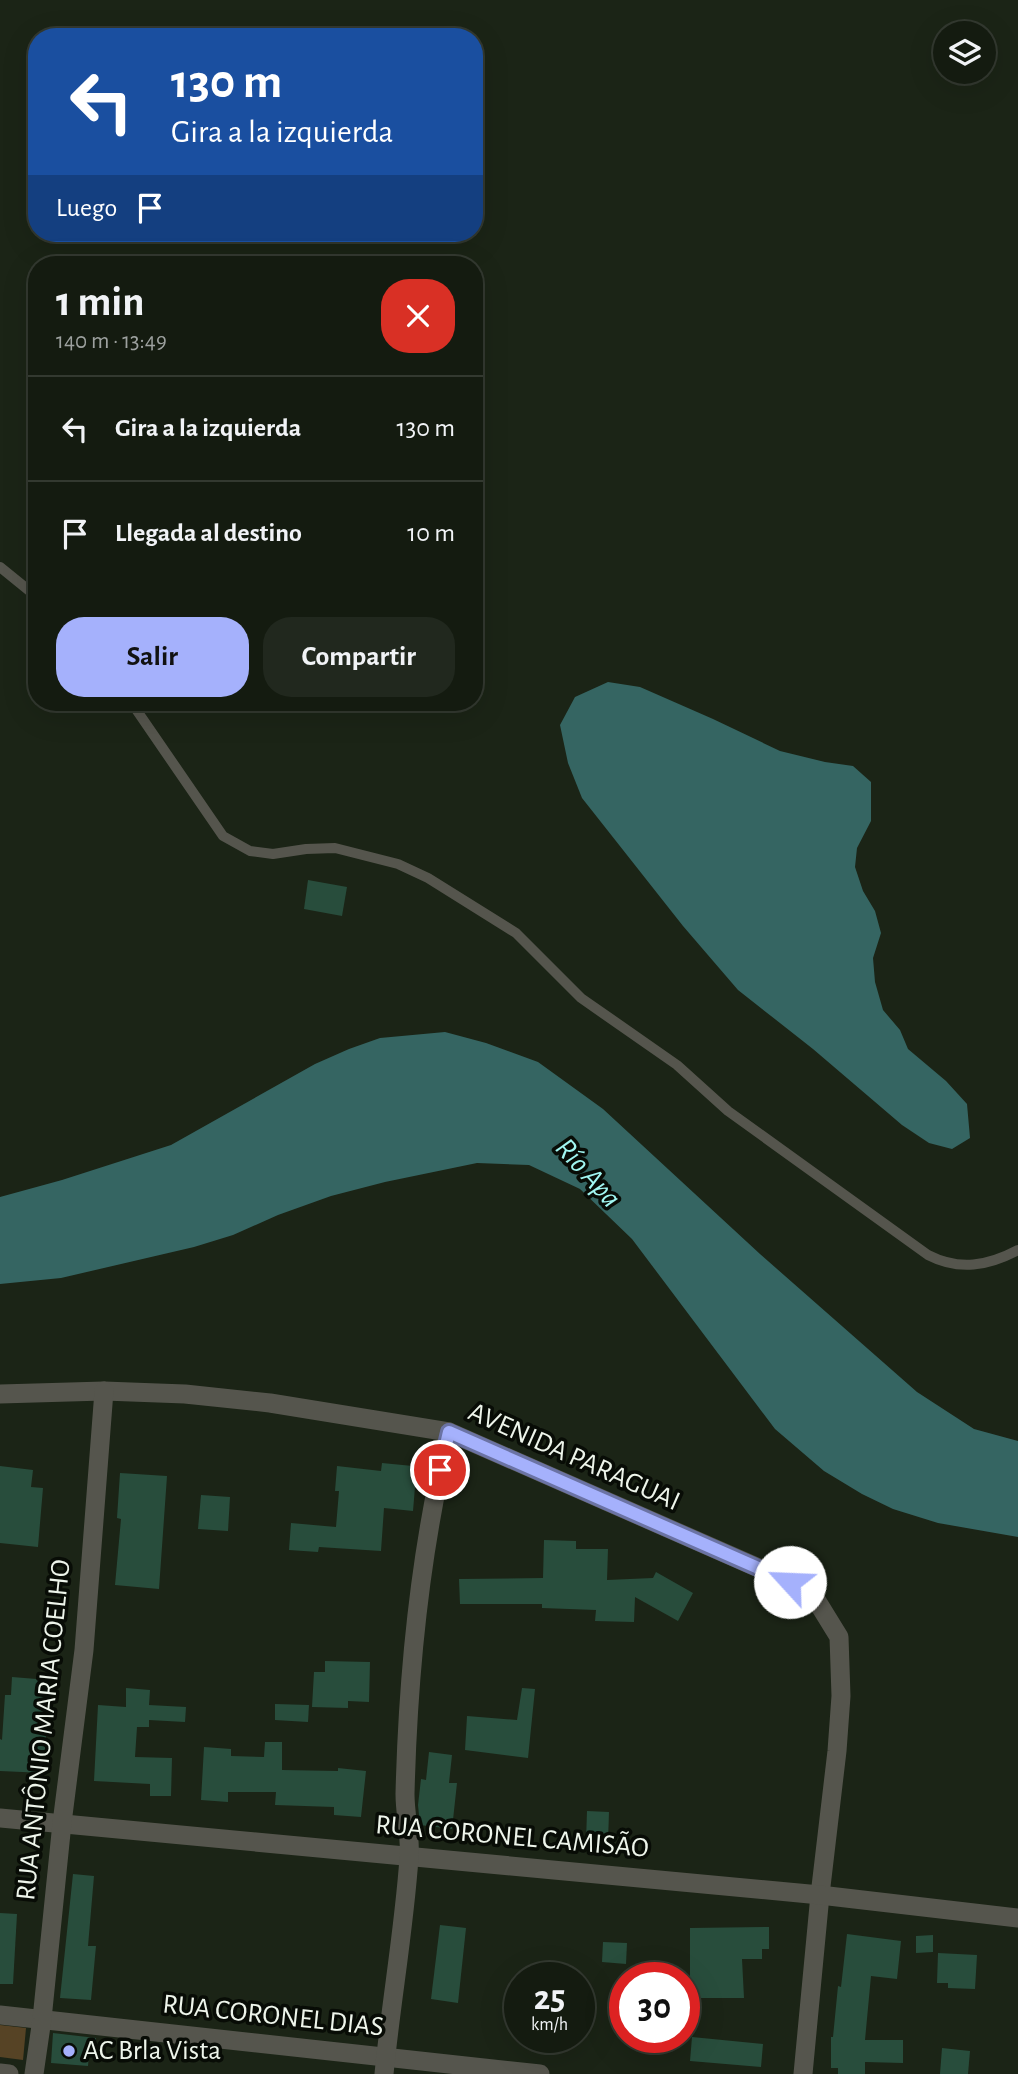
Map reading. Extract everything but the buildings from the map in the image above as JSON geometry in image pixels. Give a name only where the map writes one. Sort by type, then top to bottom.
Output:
[{"type":"street","name":"AVENIDA PARAGUAI","points":[[0,1394],[103,1391],[185,1394],[270,1403],[449,1432],[790,1582],[815,1598],[839,1637],[841,1696],[837,1751],[820,1895]]},
{"type":"street","name":"RUA ANTÔNIO MARIA COELHO","points":[[34,2074],[84,1650],[103,1391]]},
{"type":"street","points":[[385,2065],[410,1855],[405,1797],[412,1679],[435,1490],[449,1432]]},
{"type":"street","name":"RUA CORONEL CAMISÃO","points":[[0,1818],[820,1895],[1018,1918]]},
{"type":"street","points":[[803,2074],[820,1895]]},
{"type":"street","name":"RUA CORONEL DIAS","points":[[0,2014],[385,2065],[540,2074]]},
{"type":"street","points":[[0,2073],[9,2074]]},
{"type":"lane","points":[[0,567],[28,590]]},
{"type":"lane","points":[[137,711],[223,836],[250,851],[273,854],[335,848],[398,864],[428,878],[516,933],[581,998],[677,1065],[729,1111],[928,1255],[964,1266],[996,1261],[1018,1250]]},
{"type":"shaded area","points":[[0,2025],[26,2028],[23,2060],[0,2057]]},
{"type":"water","points":[[608,682],[640,687],[780,751],[853,766],[871,782],[871,821],[857,848],[855,867],[863,891],[875,911],[881,933],[873,958],[875,982],[883,1010],[900,1030],[908,1049],[946,1081],[967,1104],[970,1138],[952,1149],[929,1143],[902,1125],[813,1049],[738,990],[683,926],[582,798],[568,763],[560,725],[575,697]]},
{"type":"water","name":"Río Apa","points":[[445,1032],[486,1043],[538,1062],[603,1109],[760,1254],[917,1392],[974,1429],[1018,1441],[1018,1537],[938,1523],[893,1509],[824,1471],[775,1429],[632,1239],[580,1189],[529,1165],[477,1163],[385,1182],[331,1196],[233,1235],[194,1247],[61,1278],[0,1284],[0,1197],[171,1145],[315,1064],[349,1049],[380,1038]]},
{"type":"place","name":"AC Brla Vista","points":[[69,2051]]},
{"type":"route","points":[[440,1470],[449,1432],[790,1582]]}]
